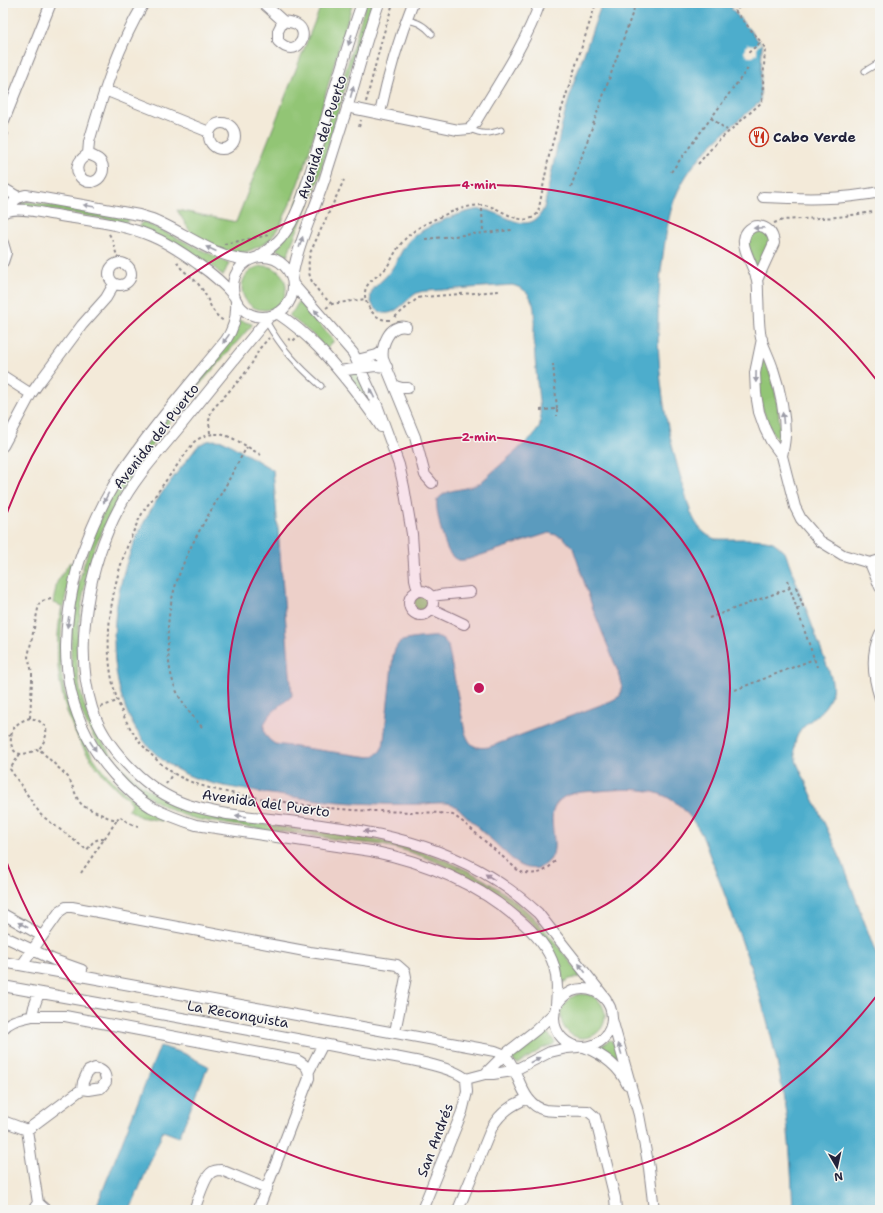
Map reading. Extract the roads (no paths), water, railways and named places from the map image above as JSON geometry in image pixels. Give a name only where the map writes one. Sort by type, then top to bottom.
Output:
[{"type":"street","points":[[3,124],[51,3]]},
{"type":"street","points":[[88,154],[89,142],[104,90],[123,42],[144,3]]},
{"type":"street","points":[[264,3],[283,21]]},
{"type":"street","name":"Avenida del Puerto","points":[[258,257],[282,237],[301,201],[362,3]]},
{"type":"street","name":"Avenida del Puerto","points":[[293,282],[294,264],[318,198],[348,107],[364,47],[379,3]]},
{"type":"street","points":[[380,113],[387,83],[413,3]]},
{"type":"street","points":[[348,107],[458,130],[469,129],[475,123],[531,26],[540,3]]},
{"type":"street","points":[[104,90],[210,132]]},
{"type":"street","points":[[3,188],[18,197]]},
{"type":"street","points":[[763,197],[824,199],[854,197],[880,192]]},
{"type":"street","points":[[6,211],[12,202],[18,197],[26,195],[139,216],[155,220],[217,252],[239,260],[267,257],[279,262],[289,271],[293,282],[344,343],[358,364],[377,405],[399,465],[409,514],[412,534],[414,579],[418,591]]},
{"type":"street","points":[[6,211],[33,211],[101,223],[135,231],[176,248],[208,271],[230,291],[242,310],[251,315],[271,317],[302,331],[314,342],[339,371],[375,417],[391,442]]},
{"type":"street","points":[[135,231],[139,216]]},
{"type":"street","points":[[757,280],[774,244],[774,237],[768,228],[757,226],[750,228],[745,233],[744,246],[757,280],[759,318],[762,339],[778,384],[785,435],[782,456]]},
{"type":"street","points":[[3,243],[6,253],[3,262]]},
{"type":"street","points":[[235,299],[232,288],[233,280],[241,265],[248,260]]},
{"type":"street","points":[[119,263],[127,265],[131,271],[130,279],[125,284],[114,284],[110,279],[109,272],[113,266],[119,263]]},
{"type":"street","points":[[271,317],[284,308],[290,301],[293,282]]},
{"type":"street","points":[[3,446],[31,394],[73,336],[106,298],[114,284]]},
{"type":"street","name":"Avenida del Puerto","points":[[235,299],[236,315],[233,327],[226,340],[150,433],[112,487],[82,552],[67,625],[66,646],[66,666],[69,688],[77,716],[100,757],[124,784],[150,806],[183,821],[196,825],[396,856],[429,866],[472,886],[508,909],[528,927],[550,955],[557,977],[555,1009]]},
{"type":"street","name":"Avenida del Puerto","points":[[271,317],[137,479],[120,507],[105,538],[91,588],[87,611],[84,650],[86,680],[92,710],[112,746],[134,772],[176,801],[190,806],[227,814],[378,834],[409,841],[437,850],[483,873],[526,902],[538,913],[606,999]]},
{"type":"street","points":[[406,327],[397,327],[391,332],[384,343],[382,352],[415,438],[425,475],[432,483]]},
{"type":"street","points":[[762,339],[755,373],[759,412],[768,435],[782,456],[795,507],[801,519],[820,541],[830,548],[843,555],[875,562],[880,587]]},
{"type":"street","points":[[339,371],[358,364],[382,352]]},
{"type":"street","points":[[358,364],[387,367]]},
{"type":"street","points":[[3,376],[31,394]]},
{"type":"street","points":[[395,386],[408,388]]},
{"type":"street","points":[[418,591],[426,592],[431,597],[433,601],[432,609],[427,614],[423,616],[411,612],[408,604],[411,596],[418,591]]},
{"type":"street","points":[[431,597],[439,594],[470,592]]},
{"type":"street","points":[[432,609],[464,624]]},
{"type":"street","points":[[880,634],[874,652],[873,666],[880,698]]},
{"type":"street","points":[[22,965],[60,911],[66,907],[72,907],[310,952],[397,965],[405,972],[406,977],[396,1032]]},
{"type":"street","points":[[3,914],[42,936]]},
{"type":"street","points":[[3,937],[54,960],[106,980]]},
{"type":"street","points":[[3,962],[495,1051],[504,1055],[514,1071],[524,1093],[538,1107],[545,1110],[588,1111],[592,1113],[597,1125],[615,1198],[616,1210]]},
{"type":"street","name":"La Reconquista","points":[[3,986],[432,1065],[457,1072],[466,1079]]},
{"type":"street","points":[[485,1074],[504,1055],[536,1030],[555,1009],[561,998],[567,993],[575,989],[583,988],[599,993],[606,999],[610,1006],[612,1019],[635,1100],[649,1168],[654,1210]]},
{"type":"street","points":[[32,1016],[39,993]]},
{"type":"street","points":[[555,1009],[555,1028],[559,1035],[571,1044],[596,1052],[608,1060],[626,1080],[635,1100]]},
{"type":"street","points":[[3,1030],[14,1020],[32,1016],[65,1016],[297,1060],[306,1065],[309,1070]]},
{"type":"street","points":[[466,1079],[485,1074],[514,1071],[550,1052],[596,1044],[603,1039],[608,1032],[612,1024],[612,1019]]},
{"type":"street","points":[[258,1210],[309,1078],[309,1070],[323,1044]]},
{"type":"street","name":"San Andrés","points":[[422,1210],[462,1112],[467,1092],[466,1079]]},
{"type":"street","points":[[27,1130],[82,1089]]},
{"type":"street","points":[[458,1210],[497,1118],[514,1104],[528,1098]]},
{"type":"street","points":[[3,1121],[27,1130]]},
{"type":"street","points":[[27,1130],[35,1206],[46,1210]]},
{"type":"street","points":[[194,1210],[206,1179],[210,1173],[214,1171],[221,1170],[266,1189]]},
{"type":"lane","points":[[407,20],[418,22],[425,26],[432,34]]},
{"type":"lane","points":[[865,71],[880,62]]},
{"type":"lane","points":[[469,129],[481,134],[489,134],[501,130]]},
{"type":"lane","points":[[271,317],[277,339],[298,365],[321,386]]},
{"type":"water","points":[[602,3],[737,3],[731,8],[762,45],[760,102],[711,145],[700,157],[682,183],[675,198],[666,233],[660,284],[658,342],[660,371],[668,428],[690,509],[696,523],[701,530],[715,539],[768,540],[775,543],[785,552],[830,674],[832,692],[828,702],[801,731],[796,739],[794,749],[797,763],[843,864],[880,967],[880,1210],[793,1210],[786,1110],[773,1046],[756,984],[736,924],[702,835],[692,819],[681,807],[670,799],[658,794],[631,789],[583,792],[568,795],[560,800],[552,814],[554,849],[552,857],[547,863],[539,868],[526,868],[514,861],[452,804],[365,803],[284,796],[210,783],[168,764],[142,739],[125,707],[116,671],[114,633],[119,594],[129,557],[143,524],[168,484],[197,447],[206,441],[216,440],[224,441],[273,470],[292,696],[273,712],[265,724],[264,731],[267,737],[275,744],[370,757],[378,753],[382,749],[383,743],[394,652],[400,642],[413,639],[439,637],[443,639],[448,646],[465,732],[469,741],[477,747],[489,747],[611,701],[620,696],[622,684],[620,677],[593,609],[573,548],[563,537],[549,533],[469,559],[461,560],[455,558],[448,551],[437,511],[437,500],[452,491],[474,486],[480,483],[533,436],[539,428],[541,419],[535,359],[534,308],[530,296],[523,290],[512,285],[424,291],[413,296],[396,310],[386,313],[376,309],[372,304],[371,299],[371,295],[375,287],[391,270],[407,243],[419,232],[438,222],[475,210],[494,212],[521,223],[530,222],[537,218],[544,208],[562,124],[574,82]]},
{"type":"water","points":[[160,1046],[185,1054],[208,1066],[179,1137],[163,1131],[130,1210],[95,1210]]},
{"type":"place","name":"Cabo Verde","points":[[759,137]]}]
